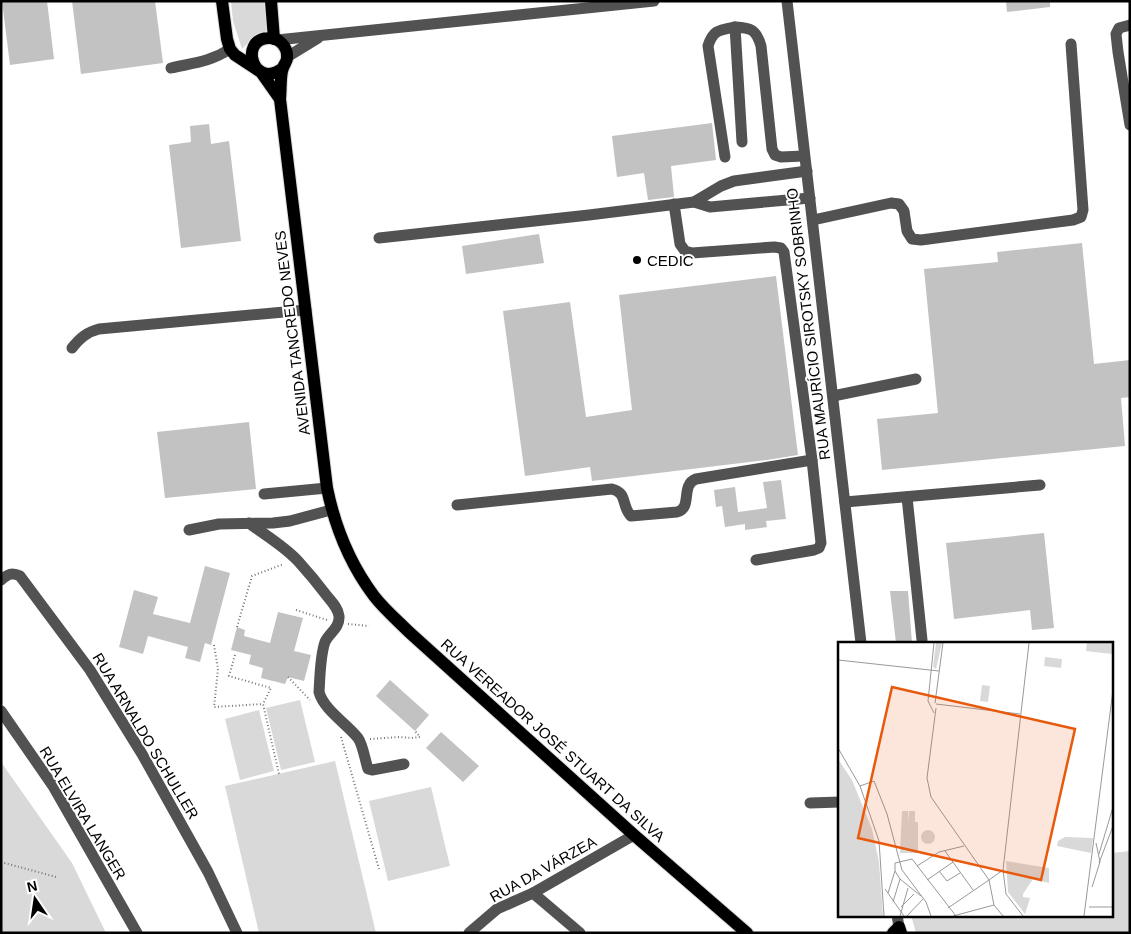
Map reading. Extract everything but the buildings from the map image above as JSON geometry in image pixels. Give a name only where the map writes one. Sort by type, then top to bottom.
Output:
[{"type":"main road","points":[[222,1],[230,49]]},
{"type":"main road","points":[[271,1],[276,39]]},
{"type":"main road","points":[[269,38],[276,39],[287,51],[285,63],[278,72],[266,74],[261,72],[253,64],[251,58],[254,47],[263,40],[269,38]]},
{"type":"main road","name":"AVENIDA TANCREDO NEVES","points":[[230,49],[235,55],[261,72],[280,99]]},
{"type":"main road","name":"AVENIDA TANCREDO NEVES","points":[[285,63],[280,99],[327,488],[331,510],[351,560]]},
{"type":"main road","name":"RUA VEREADOR JOSÉ STUART DA SILVA","points":[[351,560],[375,596],[409,632],[634,836],[747,933]]},
{"type":"street","points":[[276,39],[322,36],[654,1]]},
{"type":"street","name":"RUA MAURÍCIO SIROTSKY SOBRINHO","points":[[786,1],[861,642]]},
{"type":"street","points":[[1130,25],[1119,28],[1116,34],[1130,125]]},
{"type":"street","points":[[725,158],[708,46],[711,36],[719,30],[734,27],[750,28],[758,34],[774,155],[781,157],[804,156]]},
{"type":"street","points":[[734,27],[742,142]]},
{"type":"street","points":[[285,63],[322,36]]},
{"type":"street","points":[[812,220],[891,203],[899,204],[904,211],[907,231],[912,239],[921,240],[1073,220],[1081,217],[1083,210],[1071,44]]},
{"type":"street","points":[[171,68],[219,57],[230,49]]},
{"type":"street","points":[[694,202],[721,186],[734,182],[807,171]]},
{"type":"street","points":[[379,238],[694,202],[710,207],[810,198]]},
{"type":"street","points":[[674,204],[680,244],[685,251],[692,253],[774,247],[781,248],[784,252],[812,460],[821,543],[819,548],[814,550],[756,560]]},
{"type":"street","points":[[72,348],[81,338],[99,329],[306,310]]},
{"type":"street","points":[[833,396],[916,379]]},
{"type":"street","points":[[457,505],[612,489],[618,490],[622,495],[628,513],[631,516],[677,512],[684,507],[688,485],[696,479],[812,460]]},
{"type":"street","points":[[845,502],[1040,485]]},
{"type":"street","points":[[264,494],[327,488]]},
{"type":"street","points":[[907,497],[922,640]]},
{"type":"street","points":[[190,530],[219,524],[290,521],[331,510]]},
{"type":"street","points":[[249,523],[297,559],[337,609],[339,616],[338,624],[329,636],[323,652],[320,698],[359,739],[368,768],[372,770],[404,764]]},
{"type":"street","name":"RUA ARNALDO SCHULLER","points":[[5,577],[15,573],[20,576],[90,670],[147,762],[208,872],[237,933]]},
{"type":"street","name":"RUA ELVIRA LANGER","points":[[1,711],[52,786],[136,933]]},
{"type":"street","points":[[810,803],[838,802]]},
{"type":"street","name":"RUA DA VÁRZEA","points":[[469,933],[497,909],[533,893],[634,836]]},
{"type":"street","points":[[533,893],[580,933]]},
{"type":"path","points":[[237,627],[252,576],[297,559]]},
{"type":"path","points":[[214,645],[218,669],[214,707],[263,704]]},
{"type":"path","points":[[235,655],[229,676],[271,688],[263,704],[279,774]]},
{"type":"path","points":[[340,732],[378,869]]},
{"type":"path","points":[[1,862],[56,877]]},
{"type":"shaded area","points":[[231,1],[264,1],[267,31],[254,37],[242,49],[233,21]]},
{"type":"shaded area","points":[[300,700],[315,762],[281,770],[266,708]]},
{"type":"shaded area","points":[[259,710],[274,771],[240,780],[225,719]]},
{"type":"shaded area","points":[[335,761],[376,933],[259,933],[225,786]]},
{"type":"shaded area","points":[[1,762],[72,863],[106,933],[1,933]]},
{"type":"shaded area","points":[[431,787],[450,866],[388,881],[369,801]]},
{"type":"shaded area","points":[[1130,851],[1130,933],[916,933],[911,916],[1114,916],[1114,853]]},
{"type":"place","name":"CEDIC","points":[[637,260]]}]
